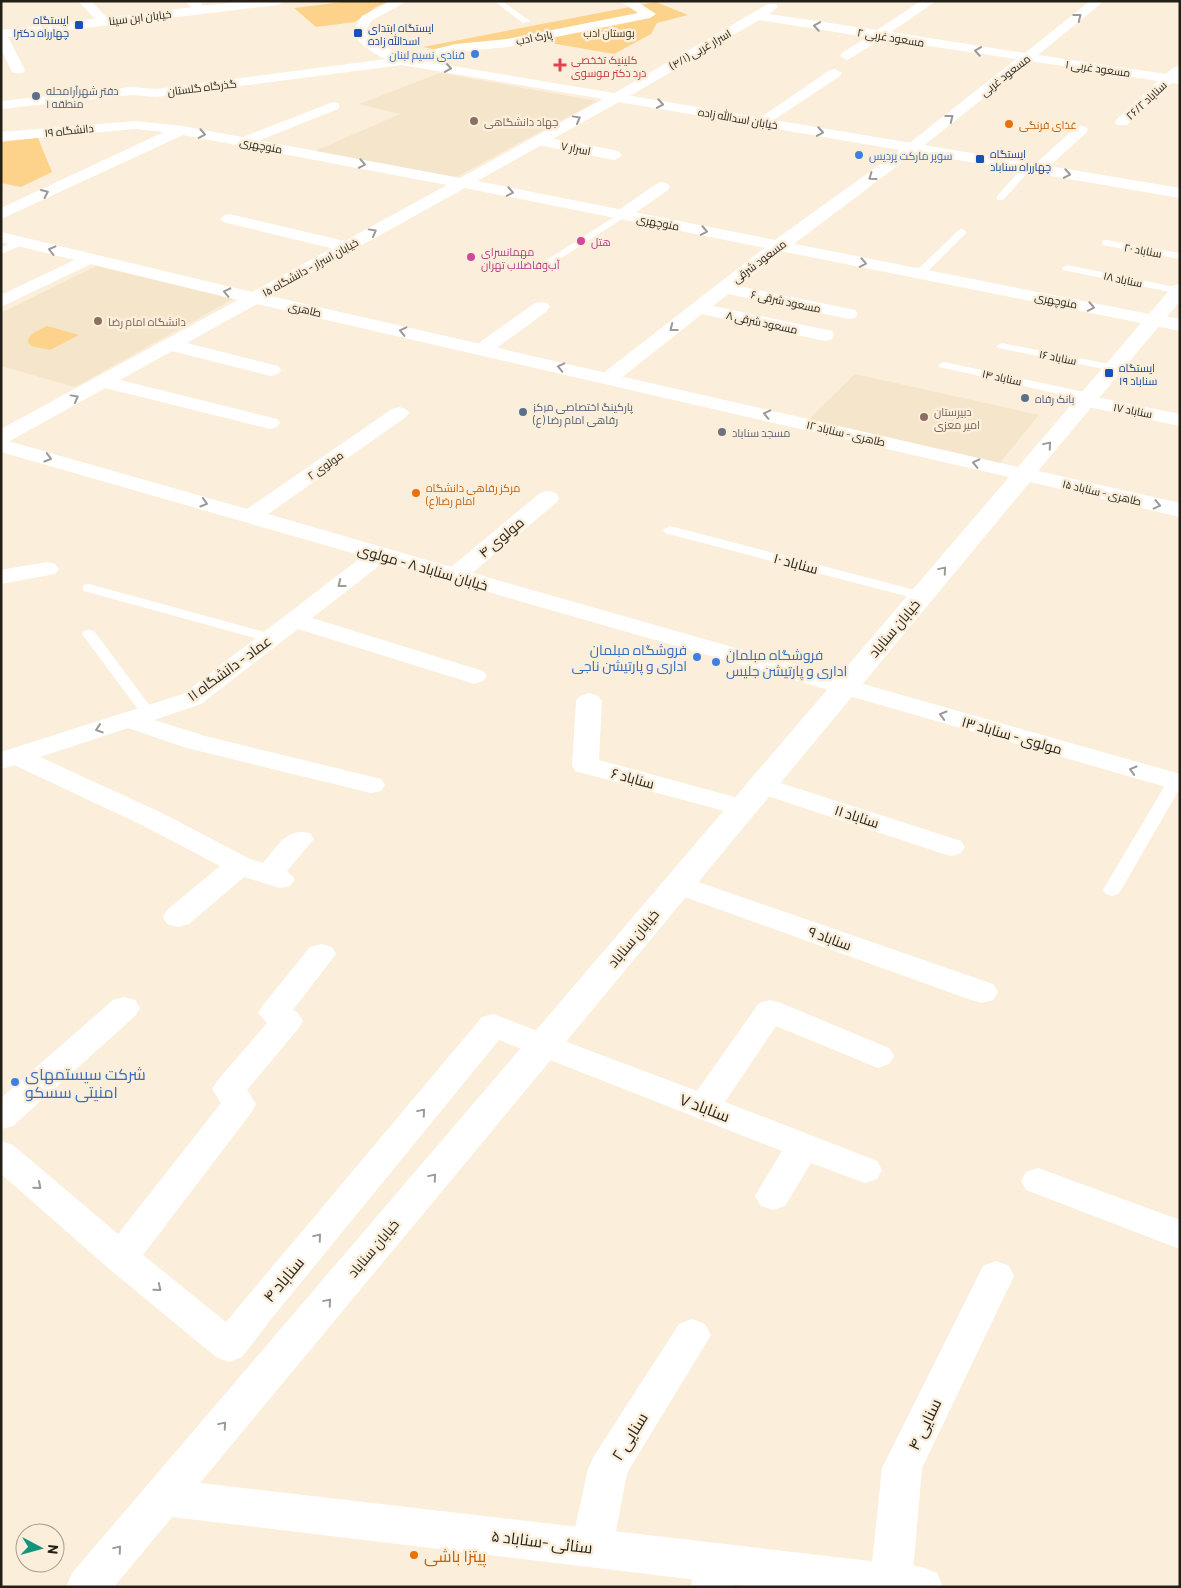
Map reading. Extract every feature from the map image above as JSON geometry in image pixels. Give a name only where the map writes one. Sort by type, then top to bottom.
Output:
[{"type":"street","points":[[84,1],[105,22]]},
{"type":"street","points":[[190,1],[201,10]]},
{"type":"street","name":"خیابان ابن سینا","points":[[1,34],[278,1]]},
{"type":"street","name":"خیابان اسدالله زاده","points":[[400,1],[366,19],[358,33],[372,46],[402,61],[1159,190],[1180,192]]},
{"type":"street","name":"اسرار غربی (۴/۱)","points":[[618,97],[781,1]]},
{"type":"street","points":[[847,56],[930,1]]},
{"type":"street","name":"مسعود غربی","points":[[912,148],[1098,1]]},
{"type":"street","name":"پارک ادب","points":[[402,61],[456,48],[507,42],[650,14],[631,4]]},
{"type":"street","name":"مسعود غربی ۲","points":[[756,16],[1026,58]]},
{"type":"street","points":[[1,34],[18,70]]},
{"type":"street","name":"مسعود غربی ۱","points":[[1026,58],[1176,76]]},
{"type":"street","name":"گذرگاه گلستان","points":[[1,105],[131,91],[156,92],[402,61]]},
{"type":"street","points":[[761,122],[835,73]]},
{"type":"street","name":"سناباد ۲۶/۲","points":[[1122,122],[1176,76]]},
{"type":"street","name":"خیابان اسرار - دانشگاه ۱۵","points":[[1,438],[618,97]]},
{"type":"street","points":[[244,142],[333,106]]},
{"type":"street","name":"منوچهری","points":[[136,125],[182,130],[462,182],[1180,325]]},
{"type":"street","name":"دانشگاه ۱۹","points":[[1,137],[136,125]]},
{"type":"street","points":[[1,214],[182,130]]},
{"type":"street","points":[[1033,168],[1081,130]]},
{"type":"street","name":"اسرار ۷","points":[[538,141],[614,155]]},
{"type":"street","name":"مسعود شرقی","points":[[609,378],[778,246],[912,148]]},
{"type":"street","points":[[622,215],[662,187]]},
{"type":"street","points":[[229,219],[347,247]]},
{"type":"street","name":"طاهری","points":[[1,238],[254,298],[609,378]]},
{"type":"street","points":[[1,302],[87,259]]},
{"type":"street","name":"مسعود شرقی ۶","points":[[724,288],[849,314]]},
{"type":"street","name":"خیابان سناباد","points":[[87,1587],[1179,290]]},
{"type":"street","points":[[483,349],[541,307]]},
{"type":"street","name":"مسعود شرقی ۸","points":[[699,308],[825,335]]},
{"type":"street","points":[[171,345],[271,370]]},
{"type":"street","name":"طاهری - سناباد ۱۲","points":[[609,378],[1024,474]]},
{"type":"street","points":[[104,382],[270,423]]},
{"type":"street","name":"سناباد ۱۷","points":[[1087,399],[1180,420]]},
{"type":"street","name":"مولوی ۲","points":[[251,516],[399,413]]},
{"type":"street","name":"خیابان سناباد ۸ - مولوی","points":[[1,445],[844,687]]},
{"type":"street","name":"طاهری - سناباد ۱۵","points":[[1024,474],[1180,510]]},
{"type":"street","name":"مولوی ۴","points":[[454,576],[548,498]]},
{"type":"street","name":"عماد - دانشگاه ۱۱","points":[[8,759],[192,699],[379,555]]},
{"type":"street","points":[[1,577],[47,569]]},
{"type":"street","points":[[294,620],[474,676]]},
{"type":"street","name":"مولوی - سناباد ۱۳","points":[[844,687],[1178,782]]},
{"type":"street","name":"سناباد ۶","points":[[589,701],[586,765],[753,797]]},
{"type":"street","points":[[138,716],[196,742],[371,785]]},
{"type":"street","points":[[8,759],[152,819],[240,865],[274,877],[300,839]]},
{"type":"street","name":"سناباد ۱۱","points":[[753,797],[951,847]]},
{"type":"street","points":[[178,917],[240,865]]},
{"type":"street","name":"سناباد ۹","points":[[678,884],[982,992]]},
{"type":"street","points":[[120,1257],[239,1104],[229,1089],[287,1021],[274,1013],[321,954]]},
{"type":"street","points":[[1,1117],[124,1008]]},
{"type":"street","points":[[704,1107],[770,1011],[878,1056]]},
{"type":"street","name":"سناباد ۴","points":[[1,1154],[120,1257],[229,1346],[259,1307],[494,1025],[544,1044]]},
{"type":"street","name":"سناباد ۷","points":[[544,1044],[865,1170]]},
{"type":"street","points":[[774,1196],[803,1146]]},
{"type":"street","points":[[1038,1181],[1180,1235]]},
{"type":"street","name":"سنایی ۴","points":[[907,1585],[902,1468],[996,1276]]},
{"type":"street","name":"سنایی ۲","points":[[592,1547],[608,1469],[692,1335]]},
{"type":"street","name":"سنائی -سناباد ۵","points":[[162,1497],[592,1547],[713,1574],[907,1585]]},
{"type":"lane","points":[[497,1],[526,22]]},
{"type":"lane","points":[[1000,198],[1033,168]]},
{"type":"lane","points":[[542,266],[622,215]]},
{"type":"lane","points":[[919,274],[962,232]]},
{"type":"lane","points":[[1,251],[21,242]]},
{"type":"lane","name":"سناباد ۲۰","points":[[1106,243],[1180,256]]},
{"type":"lane","name":"سناباد ۱۸","points":[[1067,268],[1179,290]]},
{"type":"lane","name":"سناباد ۱۶","points":[[1002,346],[1114,368]]},
{"type":"lane","name":"سناباد ۱۴","points":[[944,365],[1087,399]]},
{"type":"lane","name":"سناباد ۱۰","points":[[670,530],[921,596]]},
{"type":"lane","points":[[90,588],[270,638]]},
{"type":"lane","points":[[89,634],[138,716]]},
{"type":"lane","points":[[1112,890],[1178,782]]},
{"type":"shaded area","name":"جهاد دانشگاهی","points":[[440,73],[597,101],[456,177],[315,151],[400,114],[359,104]]},
{"type":"shaded area","name":"دانشگاه امام رضا","points":[[96,266],[233,299],[75,387],[1,366],[1,313]]},
{"type":"shaded area","name":"دبیرستان امیر معزی","points":[[855,374],[1039,415],[999,464],[808,420]]},
{"type":"green space","points":[[350,1],[390,1],[376,7],[355,22],[316,27],[294,8]]},
{"type":"green space","name":"بوستان ادب","points":[[656,2],[688,15],[657,23],[651,34],[614,54],[539,41],[468,45],[447,52],[423,47]]},
{"type":"green space","points":[[38,138],[52,172],[21,187],[1,183],[1,142]]},
{"type":"green space","points":[[47,326],[79,335],[50,350],[31,346],[28,342],[29,337]]},
{"type":"place","name":"ایستگاه چهارراه دکترا","points":[[79,25]]},
{"type":"place","name":"ایستگاه ابتدای اسدالله زاده","points":[[358,33]]},
{"type":"place","name":"قنادی نسیم لبنان","points":[[475,54]]},
{"type":"place","name":"کلینیک تخخصی درد دکتر موسوی","points":[[560,65]]},
{"type":"place","name":"دفتر شهرآرامحله منطقه ۱","points":[[36,96]]},
{"type":"place","name":"جهاد دانشگاهی","points":[[474,121]]},
{"type":"place","name":"غذای فرنگی","points":[[1009,124]]},
{"type":"place","name":"سوپر مارکت پردیس","points":[[859,155]]},
{"type":"place","name":"ایستگاه چهارراه سناباد","points":[[980,159]]},
{"type":"place","name":"هتل","points":[[581,241]]},
{"type":"place","name":"مهمانسرای آب‌و‌فاضلاب تهران","points":[[471,257]]},
{"type":"place","name":"دانشگاه امام رضا","points":[[98,321]]},
{"type":"place","name":"ایستگاه سناباد ۱۹","points":[[1109,373]]},
{"type":"place","name":"بانک رفاه","points":[[1025,398]]},
{"type":"place","name":"پارکینگ اختصاصی مرکز رفاهی امام رضا (ع)","points":[[523,412]]},
{"type":"place","name":"دبیرستان امیر معزی","points":[[924,417]]},
{"type":"place","name":"مسجد سناباد","points":[[722,432]]},
{"type":"place","name":"مرکز رفاهی دانشگاه امام رضا(ع)","points":[[416,493]]},
{"type":"place","name":"فروشگاه مبلمان اداری و پارتیشن ناجی","points":[[697,657]]},
{"type":"place","name":"فروشگاه مبلمان اداری و پارتیشن جلیس","points":[[716,662]]},
{"type":"place","name":"شرکت سیستمهای امنیتی سسکو","points":[[15,1082]]},
{"type":"place","name":"پیتزا باشی","points":[[414,1555]]}]
